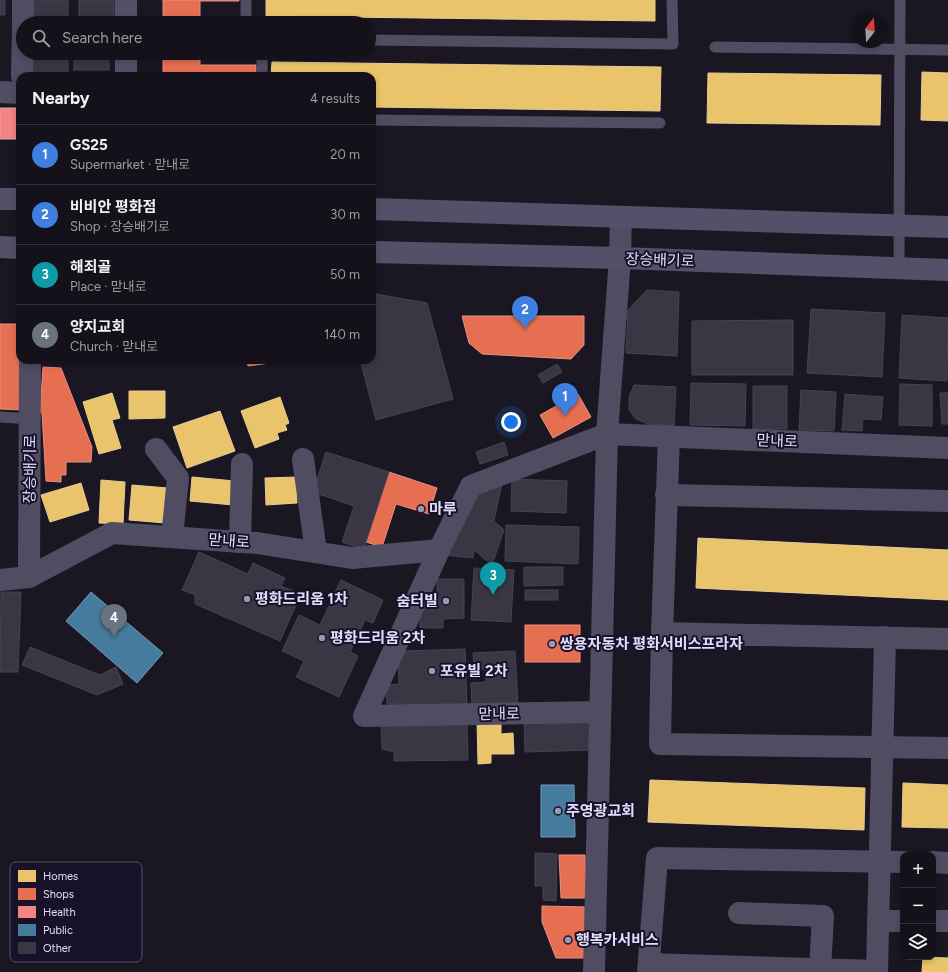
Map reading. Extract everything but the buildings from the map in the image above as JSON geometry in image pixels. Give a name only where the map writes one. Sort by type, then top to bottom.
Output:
[{"type":"street","points":[[23,0],[23,16]]},
{"type":"street","points":[[126,0],[126,16]]},
{"type":"street","points":[[22,60],[22,72]]},
{"type":"street","points":[[126,60],[126,72]]},
{"type":"street","points":[[0,92],[16,92]]},
{"type":"street","points":[[0,199],[16,199]]},
{"type":"street","points":[[376,209],[948,227]]},
{"type":"street","points":[[594,972],[606,434],[620,258],[621,217]]},
{"type":"street","points":[[0,247],[16,248]]},
{"type":"street","name":"장승배기로","points":[[376,252],[620,258],[948,270]]},
{"type":"street","name":"장승배기로","points":[[29,577],[31,419],[30,364]]},
{"type":"street","name":"맏내로","points":[[600,712],[364,716],[439,550],[471,486],[606,434],[948,448]]},
{"type":"street","points":[[669,436],[666,495],[660,744],[948,748]]},
{"type":"street","points":[[156,448],[178,478],[172,537]]},
{"type":"street","points":[[303,459],[316,552]]},
{"type":"street","points":[[240,542],[242,464]]},
{"type":"street","points":[[666,495],[948,501]]},
{"type":"street","name":"맏내로","points":[[29,577],[112,533],[257,543],[352,558],[439,550]]},
{"type":"street","points":[[0,580],[29,577]]},
{"type":"street","points":[[662,633],[948,639]]},
{"type":"street","points":[[885,637],[883,747],[880,861],[878,921],[877,971],[820,969],[649,968],[657,858],[880,861],[900,862]]},
{"type":"street","points":[[936,862],[948,863]]},
{"type":"street","points":[[739,913],[824,916],[820,969]]},
{"type":"street","points":[[878,921],[900,921]]},
{"type":"street","points":[[936,921],[948,922]]},
{"type":"lane","points":[[246,0],[246,16]]},
{"type":"lane","points":[[376,40],[673,44],[672,0]]},
{"type":"lane","points":[[899,268],[900,0]]},
{"type":"lane","points":[[715,47],[948,50]]},
{"type":"lane","points":[[262,60],[262,72]]},
{"type":"lane","points":[[376,120],[660,123]]},
{"type":"lane","points":[[0,417],[31,419]]},
{"type":"place","name":"비비안 평화점","points":[[525,329]]},
{"type":"place","name":"GS25","points":[[565,416]]},
{"type":"place","name":"마루","points":[[421,509]]},
{"type":"place","name":"해죄골","points":[[493,595]]},
{"type":"place","name":"평화드리움 1차","points":[[247,599]]},
{"type":"place","name":"숨터빌","points":[[446,601]]},
{"type":"place","name":"양지교회","points":[[114,637]]},
{"type":"place","name":"평화드리움 2차","points":[[322,638]]},
{"type":"place","name":"쌍용자동차 평화서비스프라자","points":[[552,644]]},
{"type":"place","name":"포유빌 2차","points":[[432,671]]},
{"type":"place","name":"주영광교회","points":[[558,811]]},
{"type":"place","name":"행복카서비스","points":[[568,940]]}]
